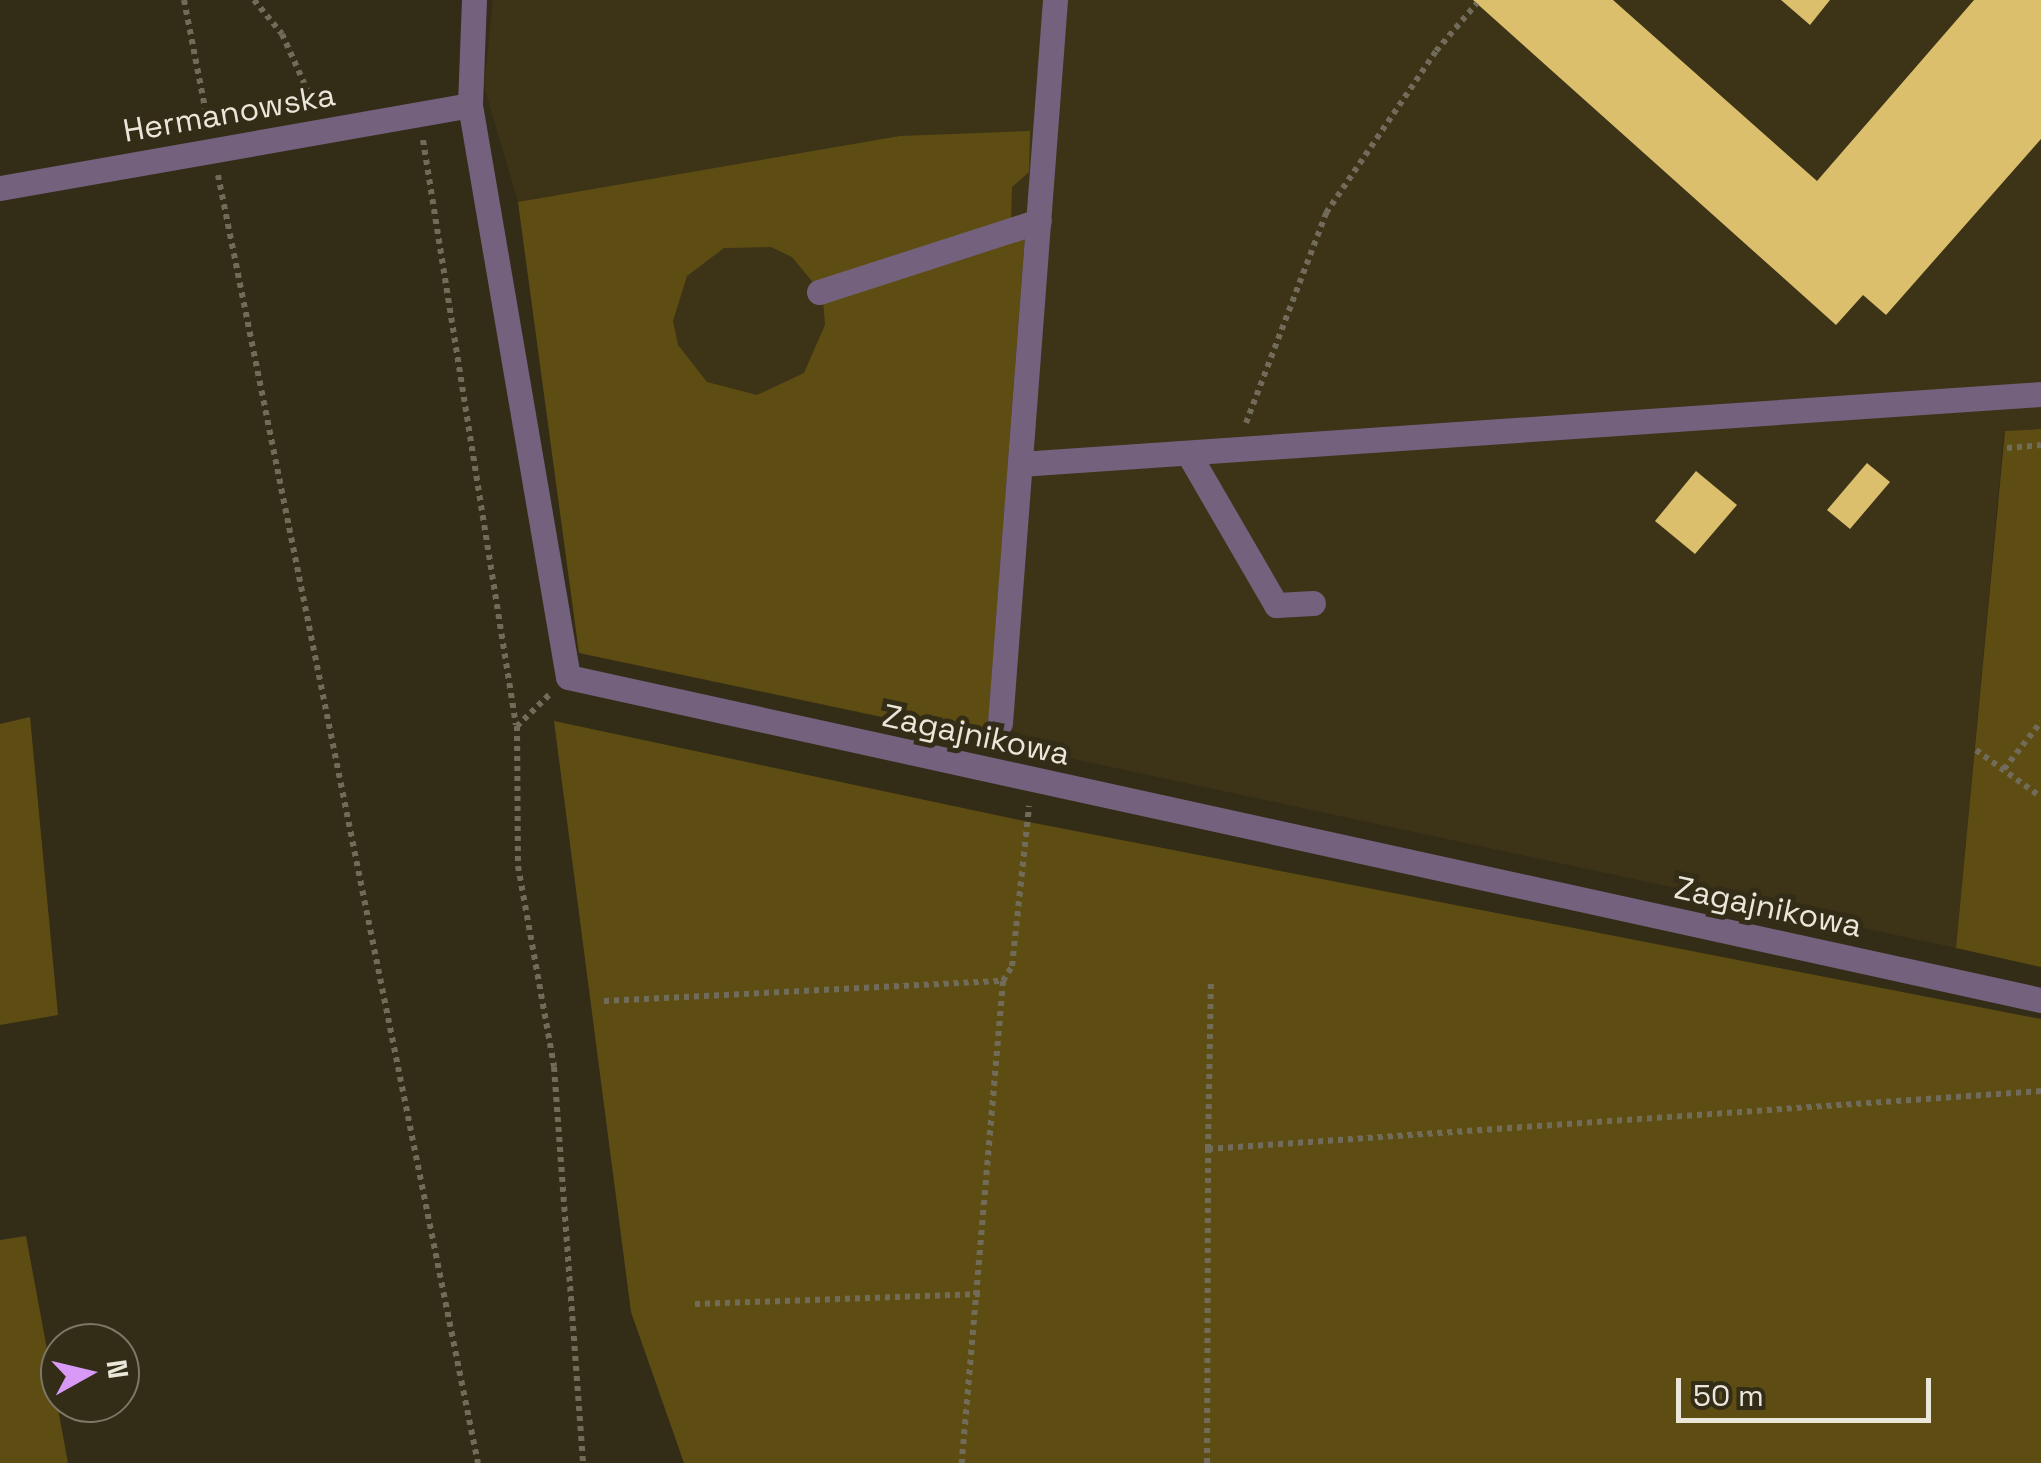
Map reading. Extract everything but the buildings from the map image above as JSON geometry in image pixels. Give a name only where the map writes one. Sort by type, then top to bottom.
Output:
[{"type":"street","points":[[474,0],[470,105],[568,677]]},
{"type":"street","points":[[1000,722],[1054,0]]},
{"type":"street","name":"Hermanowska","points":[[0,188],[470,105]]},
{"type":"street","points":[[819,292],[1039,221]]},
{"type":"street","points":[[1020,464],[2041,394]]},
{"type":"street","points":[[1188,452],[1276,605],[1313,604]]},
{"type":"street","name":"Zagajnikowa","points":[[568,677],[2041,1000]]},
{"type":"path","points":[[184,0],[478,1463]]},
{"type":"path","points":[[254,0],[282,34],[325,128]]},
{"type":"path","points":[[1240,449],[1252,398],[1326,213],[1436,50],[1478,3]]},
{"type":"path","points":[[418,112],[517,726],[518,866],[554,1067],[584,1463]]},
{"type":"path","points":[[2007,448],[2041,446]]},
{"type":"path","points":[[517,726],[568,677]]},
{"type":"path","points":[[2004,769],[2041,722]]},
{"type":"path","points":[[1976,750],[2041,797]]},
{"type":"path","points":[[962,1463],[981,1294],[1003,982],[1012,966],[1030,780]]},
{"type":"path","points":[[1207,1463],[1210,981]]},
{"type":"path","points":[[604,1001],[1003,982]]},
{"type":"path","points":[[1208,1149],[2041,1091]]},
{"type":"path","points":[[694,1304],[981,1294]]},
{"type":"shaded area","points":[[493,0],[2041,0],[2041,429],[2004,432],[1956,948],[579,653],[518,202],[484,86]]},
{"type":"shaded area","points":[[1030,131],[1029,172],[1012,187],[1011,223],[816,286],[792,257],[771,247],[724,248],[687,276],[673,321],[678,345],[707,382],[757,395],[804,373],[825,325],[823,299],[1025,235],[987,739],[579,653],[518,202],[900,136]]},
{"type":"shaded area","points":[[2041,429],[2041,967],[1956,948],[2005,431]]},
{"type":"shaded area","points":[[30,717],[58,1015],[0,1025],[0,724]]},
{"type":"shaded area","points":[[554,721],[1029,822],[2041,1019],[2041,1463],[684,1463],[631,1312]]},
{"type":"shaded area","points":[[26,1236],[42,1323],[40,1423],[61,1423],[68,1463],[0,1463],[0,1240]]}]
